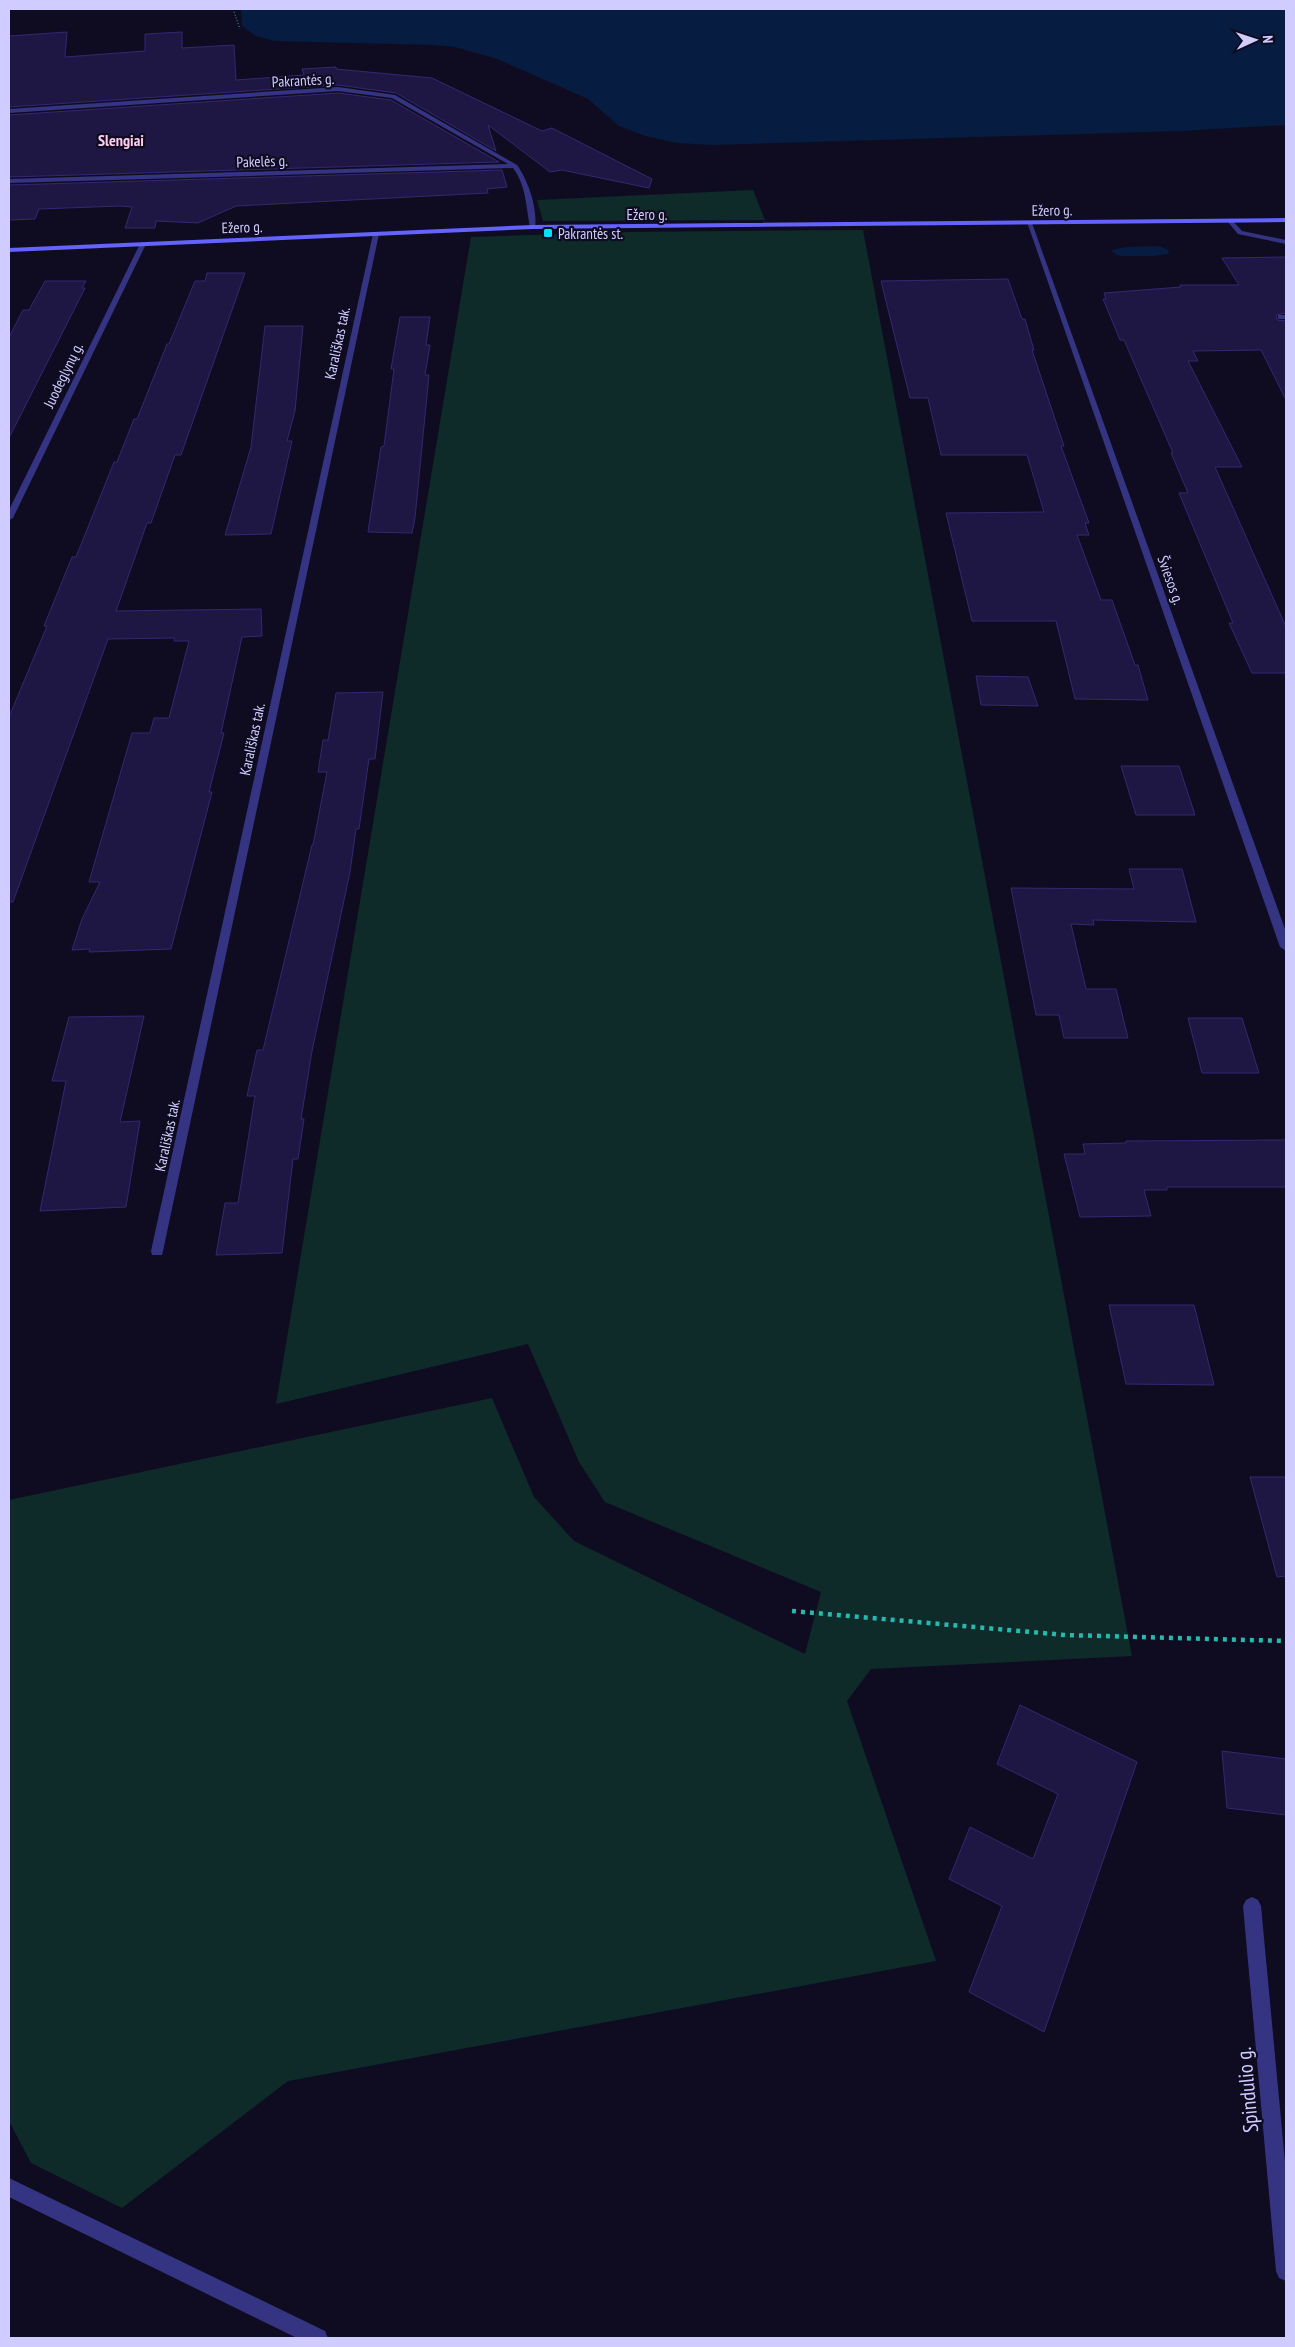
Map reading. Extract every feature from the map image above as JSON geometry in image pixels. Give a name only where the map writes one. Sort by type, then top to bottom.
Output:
[{"type":"main road","name":"Ežero g.","points":[[9,250],[533,227],[1286,220]]},
{"type":"street","name":"Pakrantės g.","points":[[9,111],[348,90],[393,96],[498,154],[515,166],[523,177],[527,189],[533,227]]},
{"type":"street","name":"Pakelės g.","points":[[9,181],[515,166]]},
{"type":"street","points":[[1229,220],[1240,233],[1286,242]]},
{"type":"street","name":"Šviesos g.","points":[[1029,223],[1286,947]]},
{"type":"street","name":"Karališkas tak.","points":[[157,1251],[376,234]]},
{"type":"street","name":"Juodeglynų g.","points":[[9,518],[142,244]]},
{"type":"street","name":"Spindulio g.","points":[[1252,1906],[1286,2271]]},
{"type":"street","points":[[9,2186],[318,2338]]},
{"type":"path","points":[[233,9],[240,29]]},
{"type":"path","points":[[792,1611],[1065,1635],[1286,1641]]},
{"type":"green space","points":[[753,190],[765,220],[543,221],[537,200]]},
{"type":"green space","points":[[863,230],[1132,1656],[871,1669],[847,1701],[936,1961],[288,2081],[122,2208],[31,2163],[10,2123],[9,1500],[492,1398],[534,1497],[574,1541],[805,1654],[821,1592],[605,1502],[579,1462],[528,1344],[276,1404],[471,237],[627,232]]},
{"type":"water","points":[[241,9],[1286,9],[1286,125],[1180,131],[712,145],[676,143],[645,136],[619,126],[588,99],[497,59],[455,47],[432,45],[274,41],[256,36],[242,26]]},
{"type":"water","points":[[1159,246],[1169,250],[1168,254],[1121,256],[1116,255],[1111,250],[1127,247]]},
{"type":"building","points":[[67,32],[65,57],[145,51],[145,34],[182,32],[182,48],[234,45],[236,80],[304,75],[302,69],[336,67],[336,69],[432,78],[542,131],[552,128],[652,179],[649,188],[562,170],[550,172],[488,125],[496,151],[396,93],[338,85],[9,107],[9,36]]},
{"type":"building","points":[[338,93],[391,100],[499,162],[9,177],[9,115]]},
{"type":"building","points":[[502,170],[507,187],[487,189],[488,193],[236,206],[198,223],[156,221],[155,228],[125,228],[132,207],[120,206],[39,209],[35,219],[9,220],[9,185]]},
{"type":"building","points":[[1286,257],[1286,313],[1276,315],[1277,320],[1286,321],[1286,400],[1261,350],[1193,351],[1198,361],[1188,361],[1242,467],[1215,467],[1286,627],[1286,673],[1252,673],[1229,623],[1233,623],[1179,493],[1188,493],[1171,453],[1173,453],[1124,340],[1120,340],[1103,299],[1106,299],[1104,293],[1181,287],[1180,285],[1239,285],[1222,258]]},
{"type":"building","points":[[207,273],[245,273],[181,455],[175,455],[151,523],[147,523],[116,611],[261,609],[262,636],[242,637],[221,733],[224,733],[209,792],[212,792],[171,949],[89,952],[90,949],[72,950],[82,919],[100,882],[89,882],[132,733],[150,733],[154,718],[169,718],[189,641],[174,641],[175,638],[108,639],[13,902],[9,902],[9,717],[47,626],[44,626],[72,557],[76,557],[114,462],[117,462],[134,419],[137,419],[195,281],[205,281]]},
{"type":"building","points":[[1008,279],[1022,319],[1025,319],[1034,350],[1032,350],[1064,446],[1061,446],[1089,523],[1085,523],[1089,535],[1077,535],[1101,600],[1112,600],[1135,665],[1138,665],[1148,700],[1075,699],[1056,621],[972,621],[946,513],[1044,512],[1027,455],[941,455],[928,398],[910,398],[881,281]]},
{"type":"building","points":[[45,281],[86,281],[82,288],[85,288],[9,438],[9,337],[23,310],[29,310]]},
{"type":"building","points":[[400,317],[430,317],[426,345],[430,345],[425,375],[429,375],[415,518],[412,533],[368,532],[381,447],[384,446],[394,369],[391,369]]},
{"type":"building","points":[[265,326],[303,326],[295,411],[287,441],[292,441],[271,534],[225,535],[251,447]]},
{"type":"building","points":[[976,676],[1028,677],[1038,706],[981,705]]},
{"type":"building","points":[[383,692],[375,759],[369,759],[359,829],[356,829],[350,872],[312,1051],[301,1119],[304,1119],[298,1159],[293,1159],[282,1253],[216,1255],[225,1203],[238,1203],[255,1096],[247,1096],[257,1050],[263,1050],[313,845],[327,772],[318,772],[323,740],[328,740],[336,693]]},
{"type":"building","points":[[1121,766],[1179,766],[1195,815],[1136,815]]},
{"type":"building","points":[[1129,869],[1182,869],[1196,922],[1093,920],[1094,925],[1071,924],[1086,989],[1116,989],[1128,1038],[1064,1038],[1059,1015],[1036,1015],[1011,888],[1134,889]]},
{"type":"building","points":[[144,1016],[120,1122],[140,1121],[126,1207],[40,1211],[66,1081],[52,1081],[69,1017]]},
{"type":"building","points":[[1188,1018],[1242,1018],[1259,1073],[1202,1073]]},
{"type":"building","points":[[1286,1140],[1286,1187],[1167,1187],[1167,1190],[1144,1190],[1151,1216],[1080,1217],[1064,1154],[1085,1154],[1083,1144],[1126,1143],[1126,1141]]},
{"type":"building","points":[[1109,1305],[1194,1305],[1214,1385],[1126,1384]]},
{"type":"building","points":[[1250,1477],[1286,1477],[1286,1576],[1277,1577]]},
{"type":"building","points":[[1020,1705],[1137,1762],[1044,2032],[969,1992],[1002,1906],[949,1879],[970,1827],[1033,1859],[1058,1794],[997,1764]]},
{"type":"building","points":[[1222,1751],[1286,1759],[1286,1815],[1227,1808]]},
{"type":"place","name":"Pakrantės st.","points":[[548,233]]},
{"type":"district","name":"Slengiai","points":[[121,140]]}]
